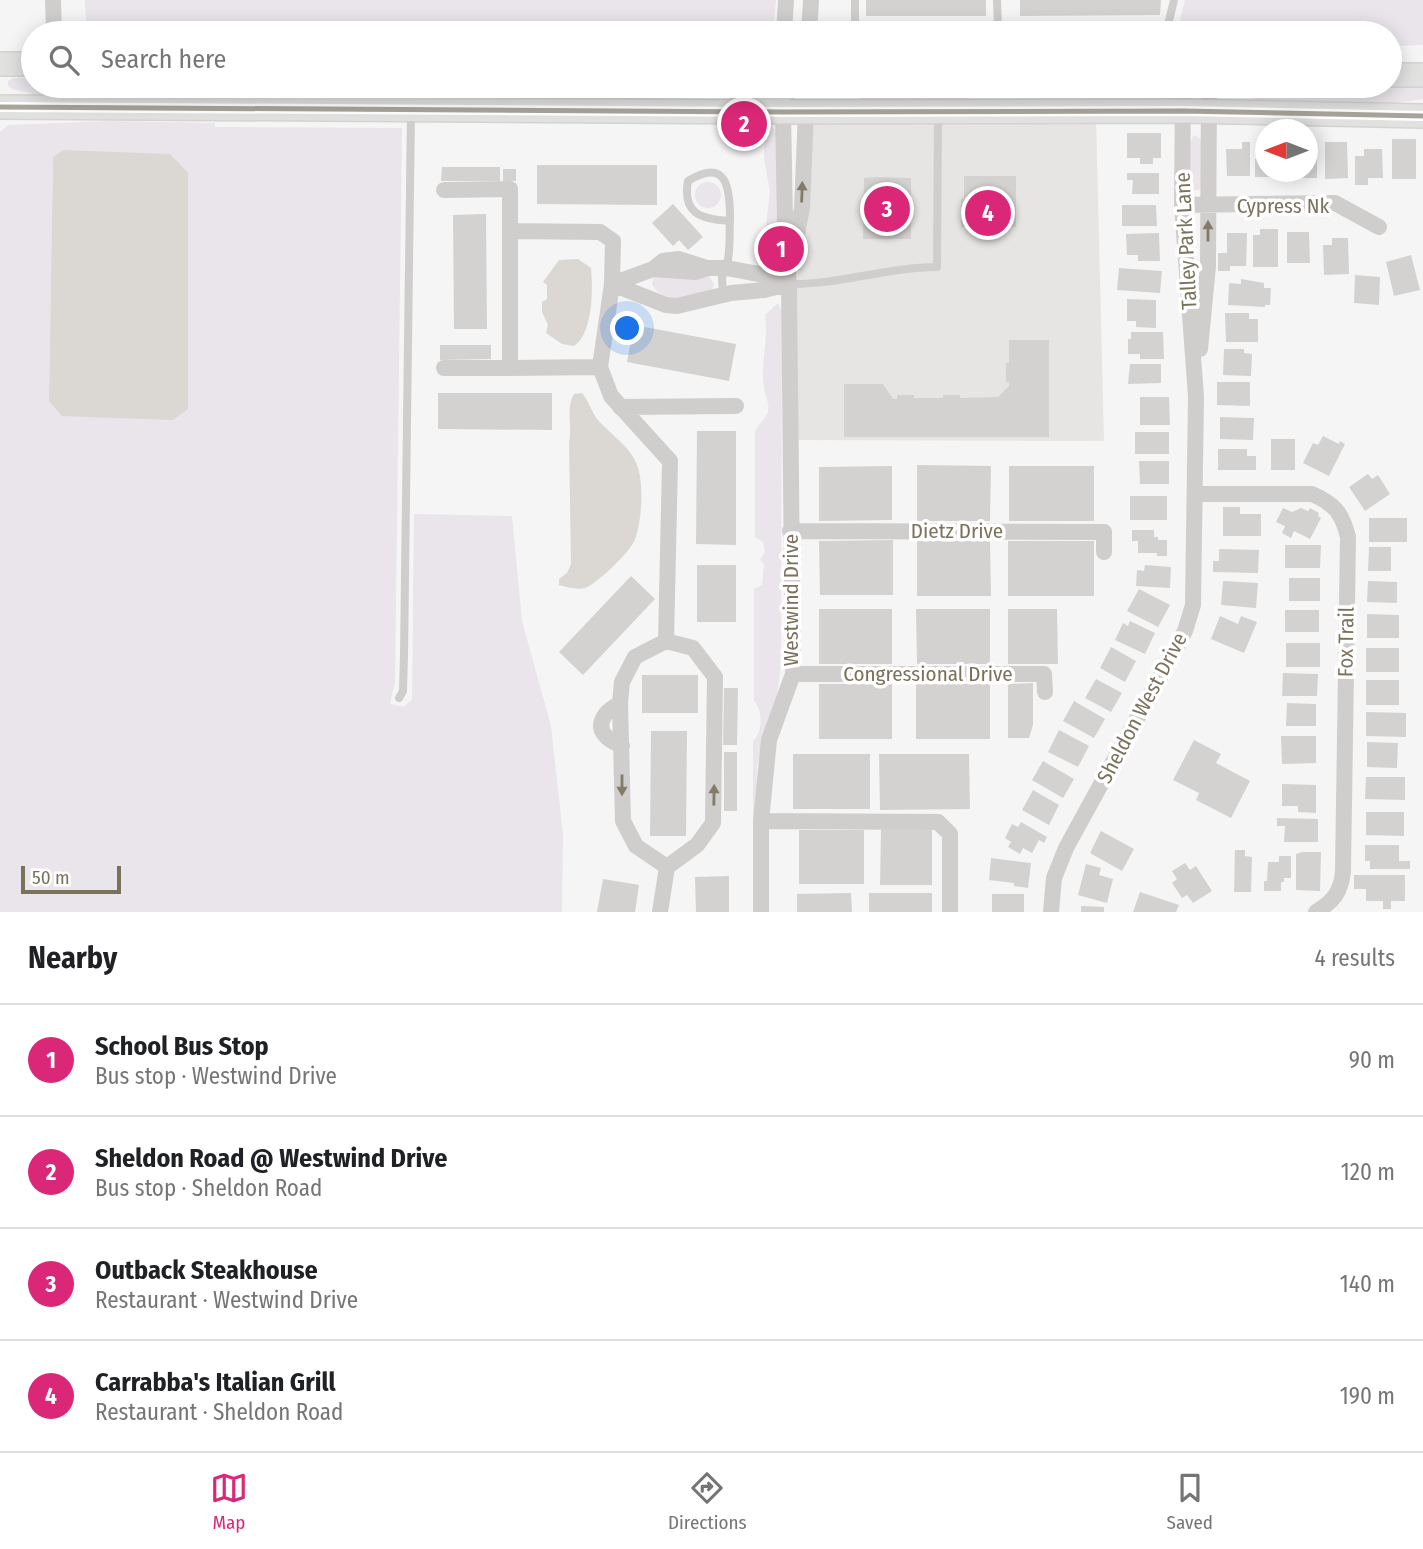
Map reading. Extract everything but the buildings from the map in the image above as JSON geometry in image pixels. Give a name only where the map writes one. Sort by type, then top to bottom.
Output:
[{"type":"main road","points":[[0,64],[21,64]]},
{"type":"main road","points":[[0,74],[21,67]]},
{"type":"main road","points":[[1402,75],[1423,75]]},
{"type":"main road","points":[[702,110],[759,98]]},
{"type":"main road","points":[[783,112],[792,98]]},
{"type":"main road","points":[[0,107],[783,112],[1208,111],[1423,116]]},
{"type":"street","points":[[53,0],[54,21]]},
{"type":"street","points":[[785,21],[786,0]]},
{"type":"street","points":[[810,21],[811,0]]},
{"type":"street","name":"Talley Park Lane","points":[[1183,98],[1182,205],[1196,397]]},
{"type":"street","name":"Talley Park Lane","points":[[1195,494],[1196,397],[1208,266],[1209,98]]},
{"type":"street","name":"Westwind Drive","points":[[761,912],[761,821],[769,740],[793,674],[789,284],[783,112]]},
{"type":"street","name":"Westwind Drive","points":[[789,284],[802,208],[806,112]]},
{"type":"street","points":[[444,190],[510,189],[510,368]]},
{"type":"street","name":"Cypress Nk","points":[[1182,205],[1335,203],[1379,227]]},
{"type":"street","points":[[510,231],[600,232],[613,241],[612,284],[600,367],[611,396],[670,461],[666,641]]},
{"type":"street","points":[[612,284],[650,270],[663,261],[679,259],[708,268],[727,268],[769,276],[789,284]]},
{"type":"street","points":[[649,298],[650,270]]},
{"type":"street","points":[[612,284],[666,305],[677,306],[789,284]]},
{"type":"street","points":[[444,368],[600,367]]},
{"type":"street","points":[[620,407],[736,406]]},
{"type":"street","name":"Sheldon West Drive","points":[[1051,912],[1055,878],[1066,848],[1185,631],[1193,605],[1195,494]]},
{"type":"street","name":"Fox Trail","points":[[1195,494],[1312,494],[1329,501],[1344,519],[1348,537],[1343,871],[1341,887],[1334,901],[1316,912]]},
{"type":"street","name":"Dietz Drive","points":[[790,531],[1104,532],[1104,552]]},
{"type":"street","points":[[660,912],[667,867],[697,845],[713,823],[715,677],[693,648],[666,641],[635,657],[622,682],[620,703],[623,821],[636,846],[667,867]]},
{"type":"street","name":"Congressional Drive","points":[[793,674],[1044,674],[1045,692]]},
{"type":"street","points":[[761,821],[938,822],[950,834],[950,912]]},
{"type":"lane","points":[[855,0],[855,21]]},
{"type":"lane","points":[[998,0],[998,21]]},
{"type":"lane","points":[[1169,21],[1174,0]]},
{"type":"lane","points":[[399,698],[402,691],[404,655],[411,109]]},
{"type":"lane","points":[[789,284],[814,285],[909,267],[937,267],[938,111]]},
{"type":"lane","points":[[724,295],[722,277],[727,268],[730,237],[729,188],[724,179],[713,172],[702,173],[688,181],[685,196],[694,212],[708,219],[729,221]]},
{"type":"shaded area","points":[[85,0],[776,0],[774,21],[86,21]]},
{"type":"shaded area","points":[[1185,0],[1423,0],[1423,45],[1402,46],[1402,21],[1180,21]]},
{"type":"shaded area","points":[[21,78],[21,91],[8,86],[8,81]]},
{"type":"shaded area","points":[[1423,79],[1423,99],[1382,104],[1326,104],[1254,98],[1402,98],[1402,83]]},
{"type":"shaded area","points":[[192,98],[660,98],[648,101]]},
{"type":"shaded area","points":[[856,98],[972,98],[954,102],[875,102]]},
{"type":"shaded area","points":[[1096,118],[1104,441],[798,440],[797,280],[809,208],[813,121]]},
{"type":"shaded area","points":[[109,121],[215,123],[215,127],[402,128],[395,682],[390,704],[404,707],[412,699],[414,514],[512,516],[522,621],[551,726],[563,834],[562,912],[0,912],[0,132],[8,125]],"holes":[[[63,150],[49,401],[53,157]]]},
{"type":"shaded area","points":[[764,126],[772,126],[777,134],[778,258],[764,243],[770,191],[764,159]]},
{"type":"shaded area","points":[[1194,135],[1201,139],[1202,189],[1192,191],[1188,186],[1190,143]]},
{"type":"shaded area","points":[[63,150],[170,154],[188,173],[188,409],[173,420],[62,416],[49,401],[53,157]]},
{"type":"shaded area","points":[[708,182],[717,186],[721,195],[717,204],[708,208],[699,204],[695,195],[699,186]]},
{"type":"shaded area","points":[[578,259],[591,268],[592,298],[585,332],[574,346],[562,344],[546,333],[548,325],[542,312],[542,302],[547,299],[547,285],[543,282],[559,260]]},
{"type":"shaded area","points":[[654,275],[708,275],[714,284],[713,289],[698,295],[671,297],[657,291],[652,284]]},
{"type":"shaded area","points":[[778,303],[782,312],[781,664],[777,694],[757,766],[756,912],[753,912],[753,741],[759,732],[761,721],[754,701],[754,589],[762,585],[764,564],[760,560],[765,552],[763,542],[755,537],[755,432],[768,410],[763,378],[765,315]]},
{"type":"shaded area","points":[[582,393],[598,420],[634,458],[641,482],[641,502],[639,522],[632,544],[605,574],[585,588],[579,589],[559,585],[559,579],[567,573],[571,564],[570,406],[574,394]]},
{"type":"transit line","points":[[0,107],[783,112],[1183,111],[1423,116]]},
{"type":"place","name":"Sheldon Road @ Westwind Drive","points":[[744,124]]},
{"type":"place","name":"Outback Steakhouse","points":[[887,209]]},
{"type":"place","name":"Carrabba's Italian Grill","points":[[988,213]]},
{"type":"place","name":"School Bus Stop","points":[[781,249]]}]
